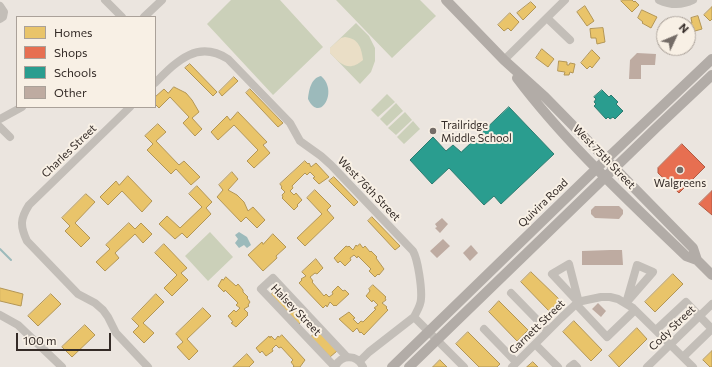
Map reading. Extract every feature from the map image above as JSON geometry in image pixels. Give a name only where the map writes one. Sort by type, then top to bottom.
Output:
[{"type":"main road","name":"West 75th Street","points":[[446,0],[504,60],[545,97],[693,248],[697,260]]},
{"type":"main road","name":"Quivira Road","points":[[392,367],[606,159],[712,59]]},
{"type":"main road","name":"West 75th Street","points":[[504,60],[537,104],[597,168],[686,256],[697,260],[712,275]]},
{"type":"main road","points":[[409,367],[436,339],[712,75]]},
{"type":"main road","points":[[682,87],[690,96]]},
{"type":"street","points":[[105,0],[121,16]]},
{"type":"street","points":[[145,16],[162,0]]},
{"type":"street","points":[[504,60],[566,0]]},
{"type":"street","points":[[659,0],[673,4],[680,4],[693,0]]},
{"type":"street","points":[[0,6],[4,12],[3,17],[0,19]]},
{"type":"street","points":[[547,18],[570,40]]},
{"type":"street","name":"West 76th Street","points":[[156,82],[185,56],[192,53],[207,52],[224,56],[228,59],[290,123],[300,141],[331,165],[413,251],[416,257],[422,300],[414,317]]},
{"type":"street","points":[[0,119],[20,108]]},
{"type":"street","name":"Charles Street","points":[[129,108],[30,205],[25,212],[22,221],[22,232],[27,241],[72,288],[85,298],[94,302],[103,310],[116,333],[148,367]]},
{"type":"street","points":[[0,127],[10,137]]},
{"type":"street","name":"Halsey Street","points":[[335,367],[261,289],[273,278],[347,357]]},
{"type":"street","points":[[511,293],[548,331]]},
{"type":"street","name":"Garnett Street","points":[[514,365],[577,304],[592,298],[610,297],[626,303],[635,310]]},
{"type":"street","points":[[656,330],[686,302],[712,329],[683,357]]},
{"type":"street","points":[[577,304],[607,337],[635,310],[693,367]]},
{"type":"street","name":"Cody Street","points":[[647,367],[712,304]]},
{"type":"street","points":[[0,315],[18,325],[62,367]]},
{"type":"street","points":[[335,367],[340,360],[347,357],[352,357],[362,364],[369,352],[414,317],[464,367]]},
{"type":"street","points":[[484,329],[514,365]]},
{"type":"street","points":[[535,344],[558,367]]},
{"type":"street","points":[[570,367],[574,364],[577,367]]},
{"type":"green space","points":[[231,0],[280,0],[323,47],[273,95],[207,24]]},
{"type":"green space","points":[[336,0],[420,0],[436,16],[392,58]]},
{"type":"green space","points":[[356,23],[369,36],[375,48],[375,61],[371,72],[360,84],[330,53],[330,48]]},
{"type":"green space","points":[[387,94],[395,102],[378,117],[371,110]]},
{"type":"green space","points":[[396,103],[403,111],[387,126],[380,119]]},
{"type":"green space","points":[[405,112],[412,120],[396,135],[388,128]]},
{"type":"green space","points":[[413,121],[420,129],[404,144],[397,137]]},
{"type":"green space","points":[[210,232],[233,257],[208,281],[185,256]]},
{"type":"sand","points":[[345,37],[356,42],[361,51],[363,60],[353,66],[345,66],[330,53],[330,48],[341,38]]},
{"type":"water","points":[[321,76],[326,82],[328,96],[322,107],[318,108],[313,106],[308,99],[313,82]]},
{"type":"water","points":[[239,232],[247,237],[251,245],[247,248],[244,245],[239,248],[235,243],[238,239],[235,235]]},
{"type":"building: Homes","points":[[632,0],[639,5],[632,12],[621,1]]},
{"type":"building: Homes","points":[[531,2],[536,7],[523,20],[517,13]]},
{"type":"building: Homes","points":[[585,6],[594,21],[587,26],[577,12]]},
{"type":"building: Homes","points":[[712,7],[712,19],[710,21],[704,15]]},
{"type":"building: Homes","points":[[642,10],[656,17],[651,28],[642,23],[643,22],[638,18]]},
{"type":"building: Homes","points":[[510,13],[519,22],[511,31],[508,28],[504,31],[498,25]]},
{"type":"building: Homes","points":[[698,16],[702,29],[696,31],[696,17]]},
{"type":"building: Homes","points":[[603,28],[605,42],[597,44],[596,38],[591,38],[590,29]]},
{"type":"building: Homes","points":[[542,49],[554,59],[548,67],[536,58]]},
{"type":"building: Homes","points":[[592,50],[600,58],[592,68],[590,66],[587,69],[581,63]]},
{"type":"building: Homes","points":[[559,61],[567,62],[567,65],[570,63],[575,64],[573,73],[570,72],[569,75],[564,75],[565,72],[558,71]]},
{"type":"building: Homes","points":[[190,64],[217,92],[213,96],[185,68]]},
{"type":"building: Homes","points":[[234,77],[238,81],[222,96],[219,92]]},
{"type":"building: Homes","points":[[174,87],[186,93],[192,100],[199,112],[192,118],[202,129],[195,136],[183,123],[189,117],[170,97],[159,108],[156,105],[156,96],[164,89],[168,93]]},
{"type":"building: Homes","points":[[250,89],[283,123],[278,127],[246,93]]},
{"type":"building: Homes","points":[[238,112],[267,142],[263,145],[270,153],[254,168],[247,161],[258,150],[234,125],[218,140],[211,132],[227,116],[230,120]]},
{"type":"building: Homes","points":[[158,124],[166,132],[156,141],[179,165],[184,161],[200,177],[191,185],[176,169],[171,174],[147,150],[153,144],[145,136]]},
{"type":"building: Homes","points":[[305,161],[308,164],[309,163],[311,167],[316,163],[329,177],[319,184],[310,172],[307,175],[305,173],[292,186],[293,188],[290,191],[294,195],[296,193],[302,200],[294,210],[282,198],[282,195],[285,192],[281,188],[282,187],[280,184]]},
{"type":"building: Homes","points":[[232,172],[238,179],[228,190],[237,195],[244,202],[248,211],[253,207],[265,220],[257,228],[246,217],[241,222],[217,197],[223,190],[219,185]]},
{"type":"building: Homes","points":[[128,176],[152,201],[142,212],[122,191],[108,205],[100,197],[116,181],[119,185]]},
{"type":"building: Homes","points":[[334,177],[358,202],[354,206],[329,181]]},
{"type":"building: Homes","points":[[197,186],[212,202],[206,208],[211,214],[187,238],[182,233],[175,239],[159,224],[167,216],[180,228],[202,207],[189,194]]},
{"type":"building: Homes","points":[[315,190],[331,206],[327,210],[334,218],[305,246],[297,238],[322,214],[307,198]]},
{"type":"building: Homes","points":[[86,194],[95,202],[75,223],[90,238],[81,247],[65,231],[70,226],[62,218]]},
{"type":"building: Homes","points":[[372,217],[400,246],[395,250],[368,221]]},
{"type":"building: Homes","points":[[129,223],[135,229],[141,223],[152,234],[143,243],[135,234],[115,253],[119,258],[105,271],[96,262],[110,249],[106,245]]},
{"type":"building: Homes","points":[[273,234],[286,247],[263,271],[248,255],[262,242],[263,244]]},
{"type":"building: Homes","points":[[164,244],[187,268],[181,273],[188,280],[172,296],[164,288],[177,275],[155,253]]},
{"type":"building: Homes","points":[[360,244],[363,248],[365,246],[377,257],[376,258],[384,269],[379,275],[378,274],[375,277],[369,271],[371,269],[358,256],[357,258],[354,255],[350,258],[351,260],[345,266],[340,261],[338,263],[334,258],[346,246],[349,246],[353,250],[356,245],[357,246]]},
{"type":"building: Homes","points":[[316,259],[323,268],[317,274],[315,273],[310,277],[313,281],[312,282],[324,296],[326,294],[329,297],[338,286],[349,294],[336,306],[330,302],[327,307],[326,305],[323,308],[299,283],[302,280],[301,279],[306,276],[302,272]]},
{"type":"building: Homes","points":[[531,272],[560,300],[549,311],[521,282]]},
{"type":"building: Homes","points":[[673,274],[683,284],[655,312],[645,302]]},
{"type":"building: Homes","points":[[226,277],[236,286],[238,284],[250,302],[248,305],[249,306],[244,309],[248,315],[236,327],[231,323],[233,322],[228,316],[234,310],[236,312],[240,308],[236,305],[238,303],[225,290],[224,292],[218,286],[222,279],[223,280]]},
{"type":"building: Homes","points":[[373,285],[386,297],[386,300],[382,303],[388,310],[364,335],[361,332],[360,333],[357,328],[353,332],[339,319],[349,312],[358,324],[361,321],[363,322],[376,309],[374,308],[378,305],[366,296],[370,291],[369,289]]},
{"type":"building: Homes","points":[[0,288],[23,294],[21,306],[0,301]]},
{"type":"building: Homes","points":[[278,288],[305,318],[299,324],[271,295]]},
{"type":"building: Homes","points":[[51,294],[61,304],[38,326],[28,316]]},
{"type":"building: Homes","points":[[156,294],[164,302],[143,323],[154,333],[144,343],[133,332],[139,326],[132,319]]},
{"type":"building: Homes","points":[[499,301],[528,330],[517,341],[489,312]]},
{"type":"building: Homes","points":[[203,308],[211,316],[187,339],[198,351],[189,360],[177,347],[183,342],[176,334]]},
{"type":"building: Homes","points":[[574,321],[602,350],[591,361],[563,332]]},
{"type":"building: Homes","points":[[85,325],[95,335],[72,357],[62,347]]},
{"type":"building: Homes","points":[[637,328],[647,339],[619,367],[609,356]]},
{"type":"building: Homes","points":[[318,330],[337,351],[330,357],[311,337]]},
{"type":"building: Homes","points":[[468,332],[500,364],[497,367],[479,367],[456,344]]},
{"type":"building: Homes","points":[[282,335],[305,360],[300,367],[293,367],[294,366],[291,362],[293,360],[281,347],[279,348],[276,345],[272,349],[273,351],[266,356],[262,351],[260,353],[256,348],[269,336],[275,340],[278,336],[279,337]]},
{"type":"building: Homes","points":[[712,351],[712,367],[710,367],[703,360]]},
{"type":"building: Homes","points":[[247,354],[254,362],[249,367],[233,367]]},
{"type":"building: Homes","points":[[440,360],[447,367],[433,367]]},
{"type":"building: Homes","points":[[533,362],[538,367],[527,367]]},
{"type":"building: Shops","name":"Walgreens","points":[[682,144],[705,167],[679,193],[658,173],[658,168]]},
{"type":"building: Shops","points":[[712,191],[712,215],[699,204]]},
{"type":"building: Schools","points":[[602,90],[609,97],[611,95],[618,102],[616,104],[623,111],[615,119],[613,117],[610,119],[608,117],[606,119],[594,106],[596,104],[594,102],[596,99],[594,97]]},
{"type":"building: Schools","points":[[509,107],[554,154],[501,204],[494,196],[484,205],[449,168],[432,184],[410,160],[433,137],[446,151],[453,145],[461,152]]},
{"type":"building: Other","points":[[637,53],[656,54],[655,65],[641,65],[641,79],[629,79],[630,60]]},
{"type":"building: Other","points":[[595,206],[619,206],[623,210],[623,214],[619,219],[595,218],[591,214],[591,210]]},
{"type":"building: Other","points":[[442,218],[448,224],[440,233],[435,228],[437,227],[435,224]]},
{"type":"building: Other","points":[[443,239],[450,246],[437,258],[430,251]]},
{"type":"building: Other","points":[[471,245],[478,253],[470,261],[463,253]]},
{"type":"building: Other","points":[[622,250],[623,265],[582,265],[582,251]]},
{"type":"building: Other","points":[[598,303],[606,311],[601,317],[592,309]]},
{"type":"waterway","points":[[0,249],[11,260]]},
{"type":"place","name":"Trailridge Middle School","points":[[433,131]]},
{"type":"place","name":"Walgreens","points":[[680,170]]}]
